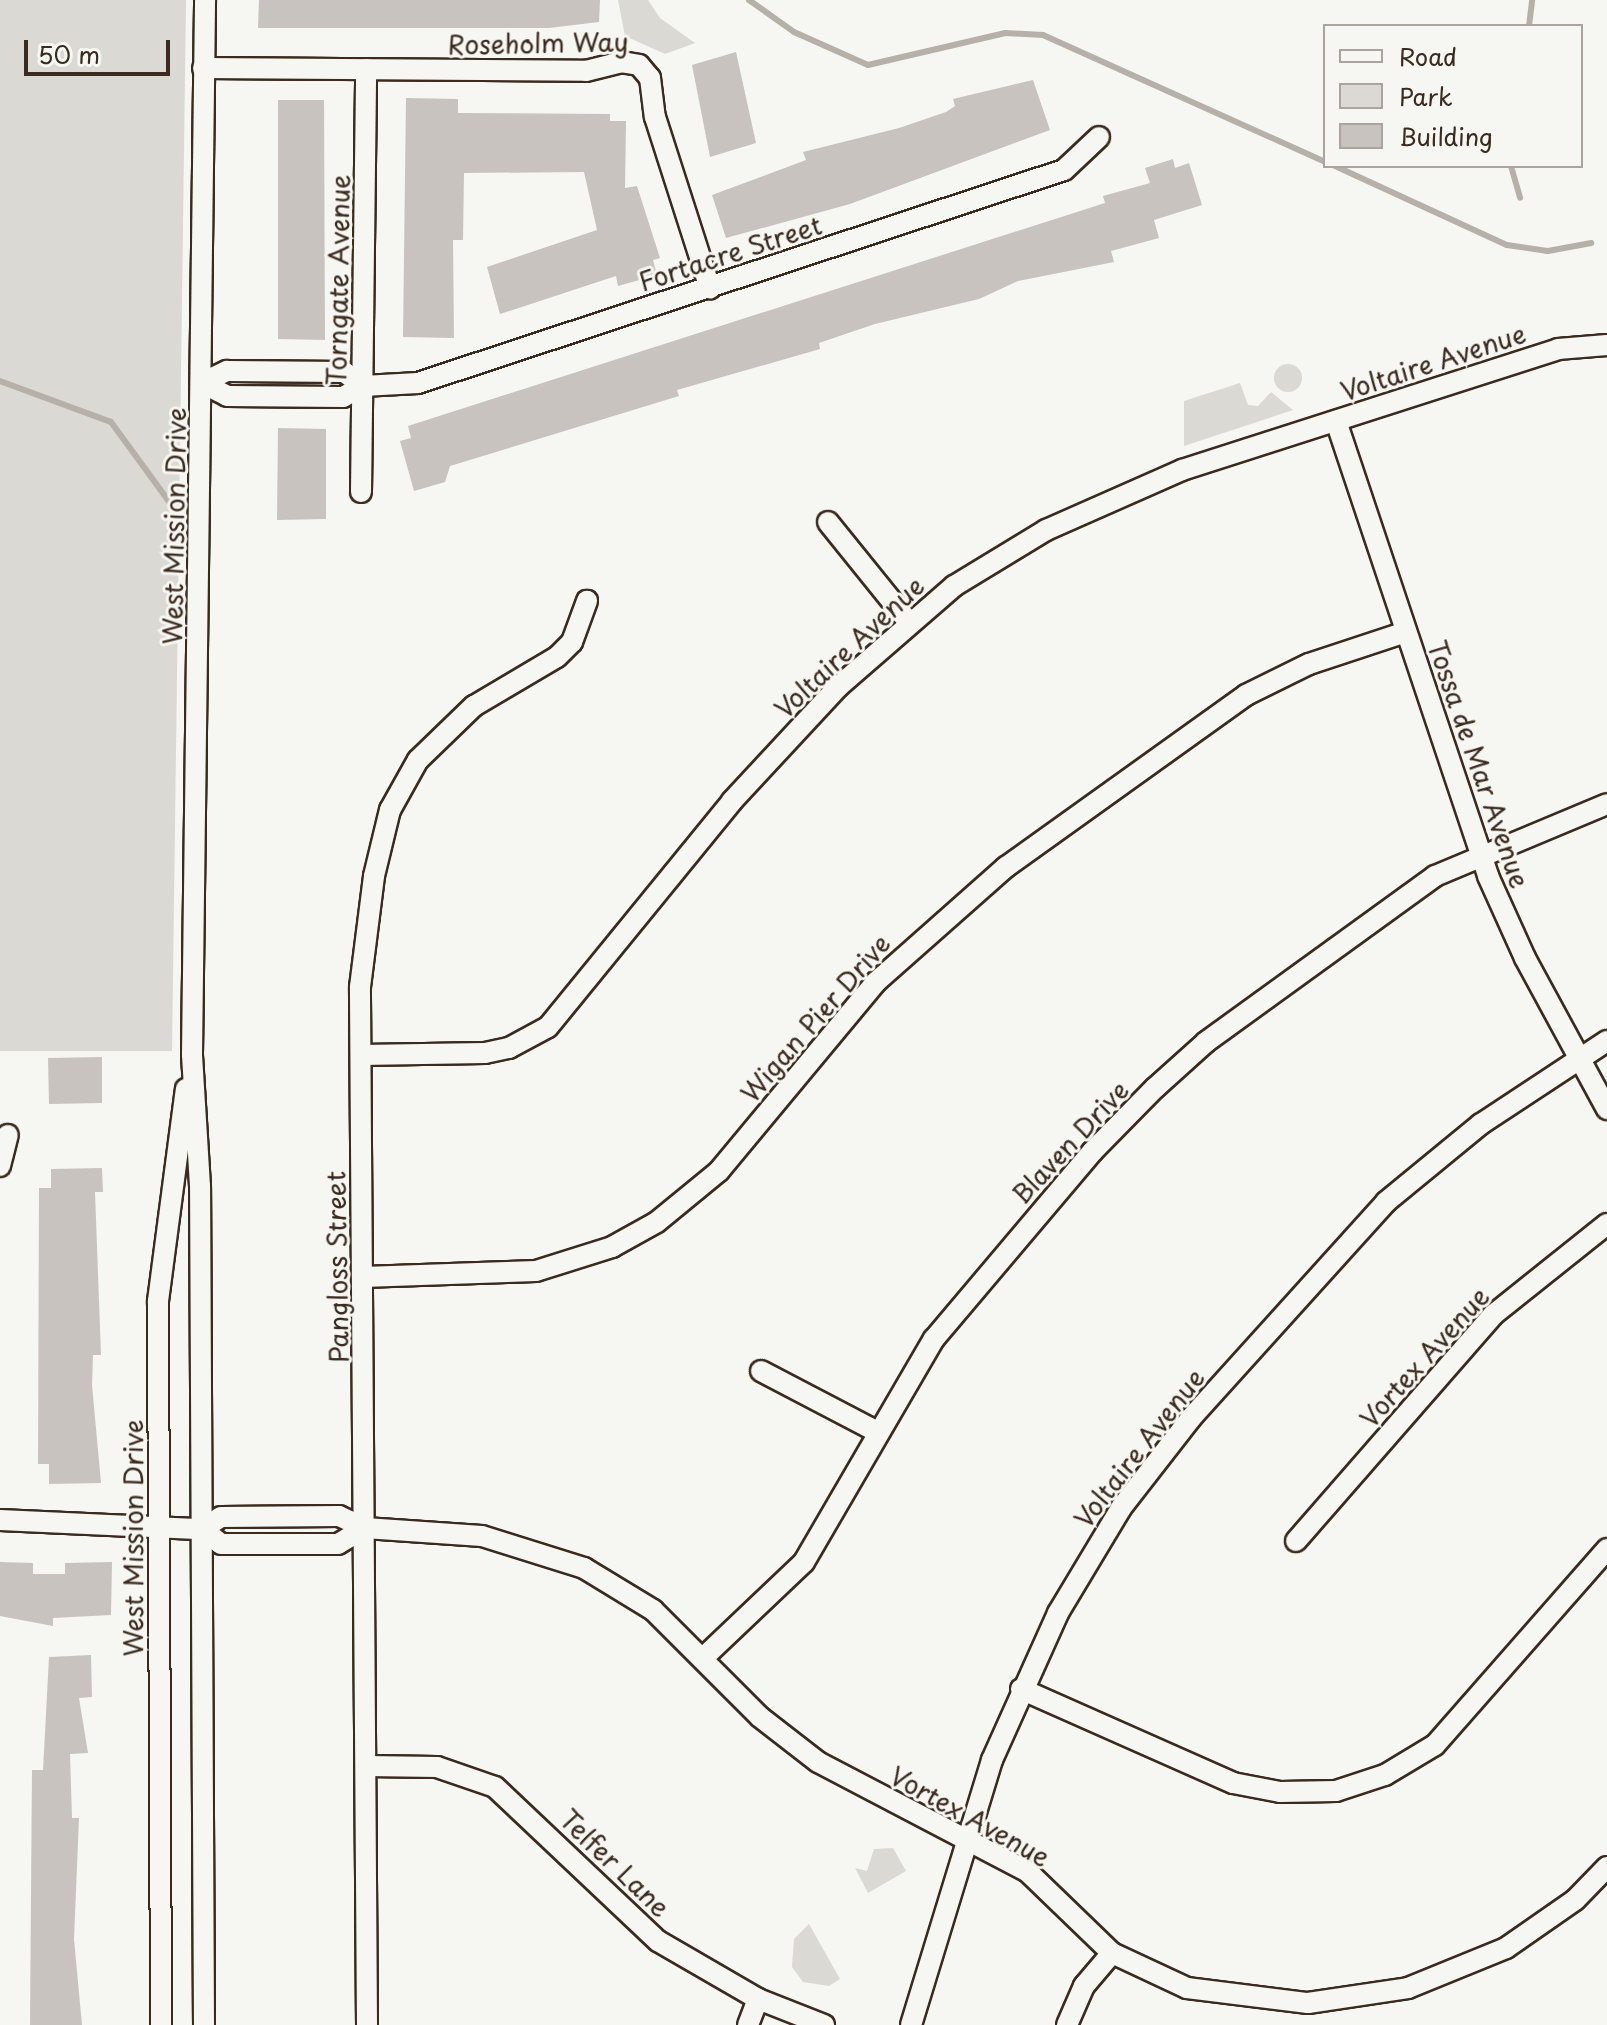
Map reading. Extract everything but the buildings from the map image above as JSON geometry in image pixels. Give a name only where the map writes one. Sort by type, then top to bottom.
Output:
[{"type":"street","name":"West Mission Drive","points":[[204,2025],[200,1186],[192,1054],[205,0]]},
{"type":"street","name":"Roseholm Way","points":[[203,68],[586,71],[621,62],[639,65],[650,78],[655,117],[710,288]]},
{"type":"street","name":"Torngate Avenue","points":[[361,492],[366,69]]},
{"type":"street","name":"Fortacre Street","points":[[202,383],[227,396],[343,397],[363,386],[418,383],[1064,170],[1099,137]]},
{"type":"street","name":"Voltaire Avenue","points":[[361,1055],[485,1053],[509,1048],[548,1027],[732,801],[908,621],[1002,556],[1088,508],[1182,470],[1558,349],[1607,345]]},
{"type":"street","name":"Tossa de Mar Avenue","points":[[1336,421],[1480,853],[1577,1058],[1607,1109]]},
{"type":"street","points":[[828,522],[908,621]]},
{"type":"street","name":"Pangloss Street","points":[[367,2025],[360,987],[374,876],[404,781],[448,726],[565,650],[587,601]]},
{"type":"street","name":"Wigan Pier Drive","points":[[363,1277],[536,1271],[612,1247],[657,1222],[719,1171],[876,982],[1006,867],[1246,695],[1309,664],[1406,632]]},
{"type":"street","name":"Blaven Drive","points":[[703,1658],[804,1562],[876,1431],[957,1310],[1134,1108],[1206,1042],[1343,939],[1480,853],[1607,804]]},
{"type":"street","name":"Voltaire Avenue","points":[[911,2025],[964,1837],[1021,1689],[1121,1508],[1297,1298],[1416,1176],[1577,1058],[1607,1041]]},
{"type":"street","name":"West Mission Drive","points":[[161,2025],[170,1526],[158,1301],[168,1189],[192,1054]]},
{"type":"street","points":[[0,1166],[8,1135]]},
{"type":"street","name":"Vortex Avenue","points":[[1296,1541],[1493,1315],[1607,1224]]},
{"type":"street","points":[[761,1371],[876,1431]]},
{"type":"street","name":"Vortex Avenue","points":[[0,1520],[202,1529],[221,1517],[339,1516],[365,1528],[482,1536],[553,1556],[629,1594],[703,1658],[760,1717],[818,1762],[1028,1872],[1112,1953],[1156,1977],[1240,1998],[1308,2003],[1378,1995],[1441,1978],[1506,1948],[1575,1900],[1607,1867]]},
{"type":"street","points":[[1021,1689],[1233,1783],[1280,1792],[1336,1791],[1385,1775],[1435,1745],[1607,1549]]},
{"type":"street","name":"Telfer Lane","points":[[366,1766],[437,1767],[495,1787],[658,1941],[758,1999],[824,2025]]},
{"type":"street","points":[[1067,2025],[1084,1986],[1112,1953]]},
{"type":"street","points":[[748,2025],[758,1999]]},
{"type":"green space","points":[[0,0],[186,0],[172,1051],[0,1051]]},
{"type":"green space","points":[[618,0],[648,0],[660,18],[695,43],[665,54],[625,36]]},
{"type":"green space","points":[[1288,364],[1298,368],[1302,378],[1298,388],[1288,392],[1278,388],[1274,378],[1278,368]]},
{"type":"green space","points":[[1240,383],[1248,405],[1258,406],[1271,392],[1293,410],[1184,446],[1184,401]]},
{"type":"green space","points":[[893,1848],[906,1871],[868,1893],[855,1868],[867,1871],[874,1849]]},
{"type":"green space","points":[[809,1924],[840,1979],[829,1986],[803,1982],[792,1967],[794,1939]]},
{"type":"waterway","points":[[749,0],[794,32],[868,65],[1005,33],[1043,35],[1323,161]]},
{"type":"waterway","points":[[1529,24],[1532,0]]},
{"type":"waterway","points":[[1339,168],[1507,245],[1548,251],[1591,243]]},
{"type":"waterway","points":[[1512,168],[1520,198]]},
{"type":"waterway","points":[[0,381],[111,422],[181,518]]}]
